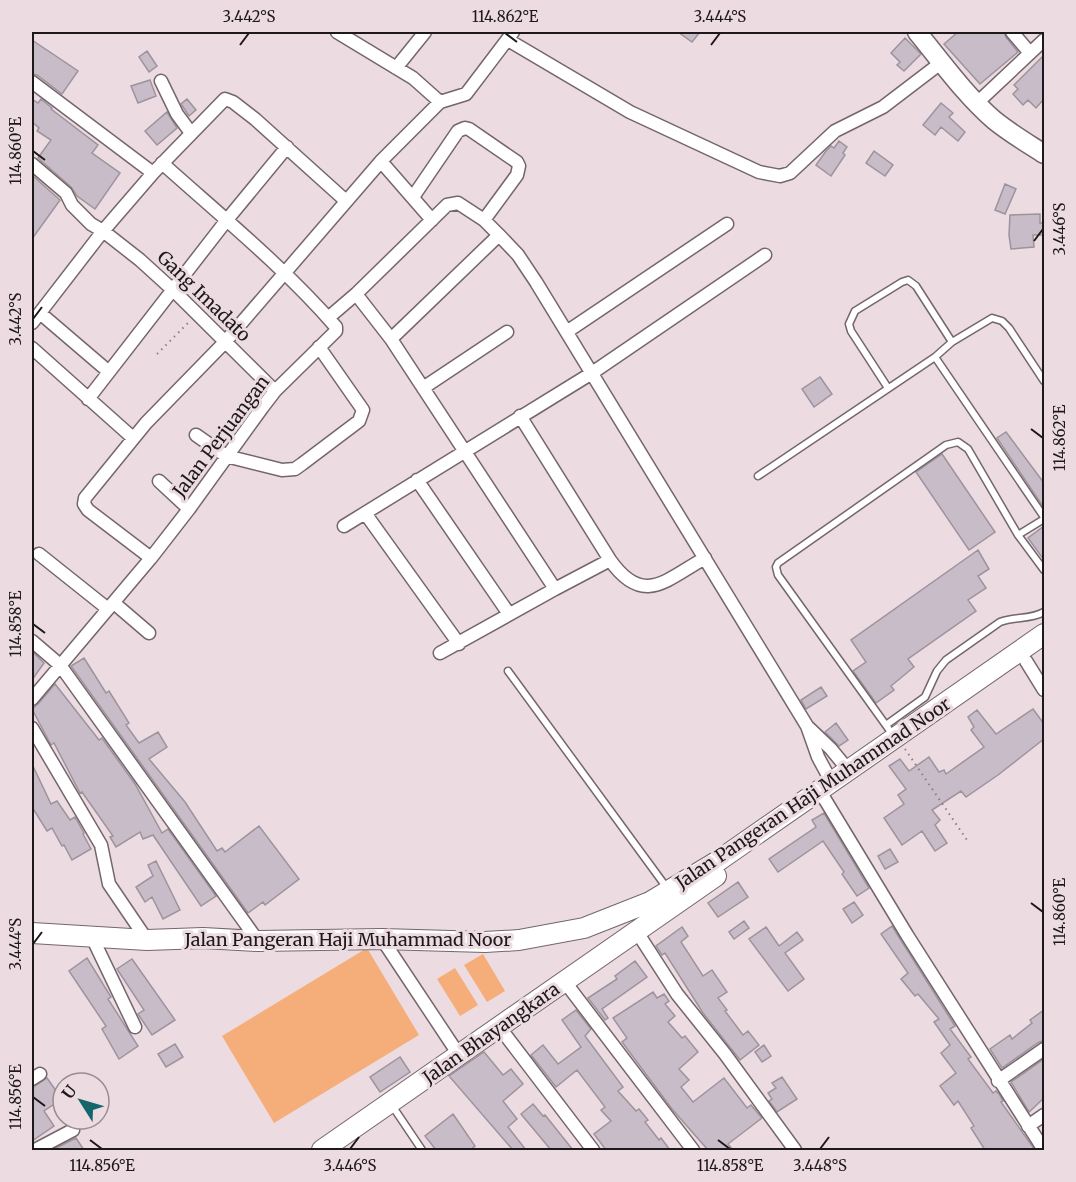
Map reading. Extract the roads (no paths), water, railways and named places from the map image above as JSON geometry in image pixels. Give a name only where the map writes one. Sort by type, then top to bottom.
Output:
[{"type":"main road","points":[[917,32],[977,103],[1000,124],[1044,154]]},
{"type":"main road","name":"Jalan Pangeran Haji Muhammad Noor","points":[[32,933],[147,940],[382,939],[485,942],[548,935],[584,928],[617,917],[669,891],[828,791],[849,771],[1044,634]]},
{"type":"main road","name":"Jalan Pangeran Haji Muhammad Noor","points":[[661,916],[900,736],[1044,648]]},
{"type":"main road","name":"Jalan Bhayangkara","points":[[322,1150],[661,916]]},
{"type":"street","points":[[337,32],[413,78],[440,102]]},
{"type":"street","points":[[396,68],[425,32]]},
{"type":"street","points":[[1012,32],[1030,53]]},
{"type":"street","points":[[151,558],[88,510],[84,504],[86,498],[133,438],[225,342],[382,160],[440,102],[466,94],[510,36],[630,112],[759,172],[780,176],[790,173],[835,131],[883,107],[942,62]]},
{"type":"street","points":[[977,103],[1044,40]]},
{"type":"street","points":[[161,81],[177,114],[191,133]]},
{"type":"street","points":[[32,82],[153,173]]},
{"type":"street","points":[[32,323],[103,231],[153,173],[220,103],[228,99],[287,147],[346,201]]},
{"type":"street","points":[[413,197],[458,131],[469,129],[517,162],[519,166],[517,175],[484,220]]},
{"type":"street","points":[[88,399],[226,221],[287,147]]},
{"type":"street","points":[[163,162],[328,318],[356,294],[447,205],[453,203],[463,206],[484,220],[518,255],[567,331],[807,726],[828,791],[998,1081],[1044,1150]]},
{"type":"street","name":"Gang Imadato","points":[[32,164],[66,193],[72,205],[91,224],[103,231],[173,290],[275,391]]},
{"type":"street","points":[[385,166],[432,220]]},
{"type":"street","points":[[567,331],[727,224]]},
{"type":"street","points":[[391,339],[499,235]]},
{"type":"street","points":[[344,526],[592,373],[765,255]]},
{"type":"street","points":[[356,294],[391,339],[555,589]]},
{"type":"street","points":[[40,313],[109,372]]},
{"type":"street","name":"Jalan Perjuangan","points":[[32,699],[151,558],[275,391],[336,331],[336,327],[328,318]]},
{"type":"street","points":[[423,388],[507,332]]},
{"type":"street","points":[[196,435],[226,456],[282,470],[295,469],[359,421],[363,410],[319,347]]},
{"type":"street","points":[[32,348],[133,438]]},
{"type":"street","points":[[520,416],[610,560],[627,581],[636,586],[646,587],[669,579],[705,558]]},
{"type":"street","points":[[417,480],[509,614]]},
{"type":"street","points":[[159,482],[189,509]]},
{"type":"street","points":[[365,513],[459,644]]},
{"type":"street","points":[[39,554],[149,633]]},
{"type":"street","points":[[440,653],[610,560]]},
{"type":"street","points":[[32,641],[60,664],[258,941]]},
{"type":"street","points":[[1026,661],[1044,690]]},
{"type":"street","points":[[807,726],[831,748],[849,771]]},
{"type":"street","points":[[32,728],[101,845],[110,884],[147,940]]},
{"type":"street","points":[[637,932],[677,994],[725,1054],[795,1150]]},
{"type":"street","points":[[91,935],[135,1027]]},
{"type":"street","points":[[382,939],[459,1055]]},
{"type":"street","points":[[565,982],[693,1150]]},
{"type":"street","points":[[500,1028],[593,1150]]},
{"type":"street","points":[[998,1081],[1044,1049]]},
{"type":"street","points":[[1028,1126],[1044,1115]]},
{"type":"street","points":[[35,1150],[71,1131]]},
{"type":"lane","points":[[888,388],[851,330],[849,324],[855,311],[908,280],[916,286],[952,342]]},
{"type":"lane","points":[[758,476],[935,357],[952,342],[992,318],[1002,321],[1009,328],[1044,381]]},
{"type":"lane","points":[[935,357],[1044,518],[1018,535]]},
{"type":"lane","points":[[1044,570],[1018,535],[968,449],[964,444],[953,442],[778,563],[776,567],[778,575],[900,736],[946,660],[1000,622],[1009,618],[1032,618],[1044,612]]},
{"type":"lane","points":[[508,671],[669,891]]},
{"type":"lane","points":[[391,1103],[422,1150]]}]
